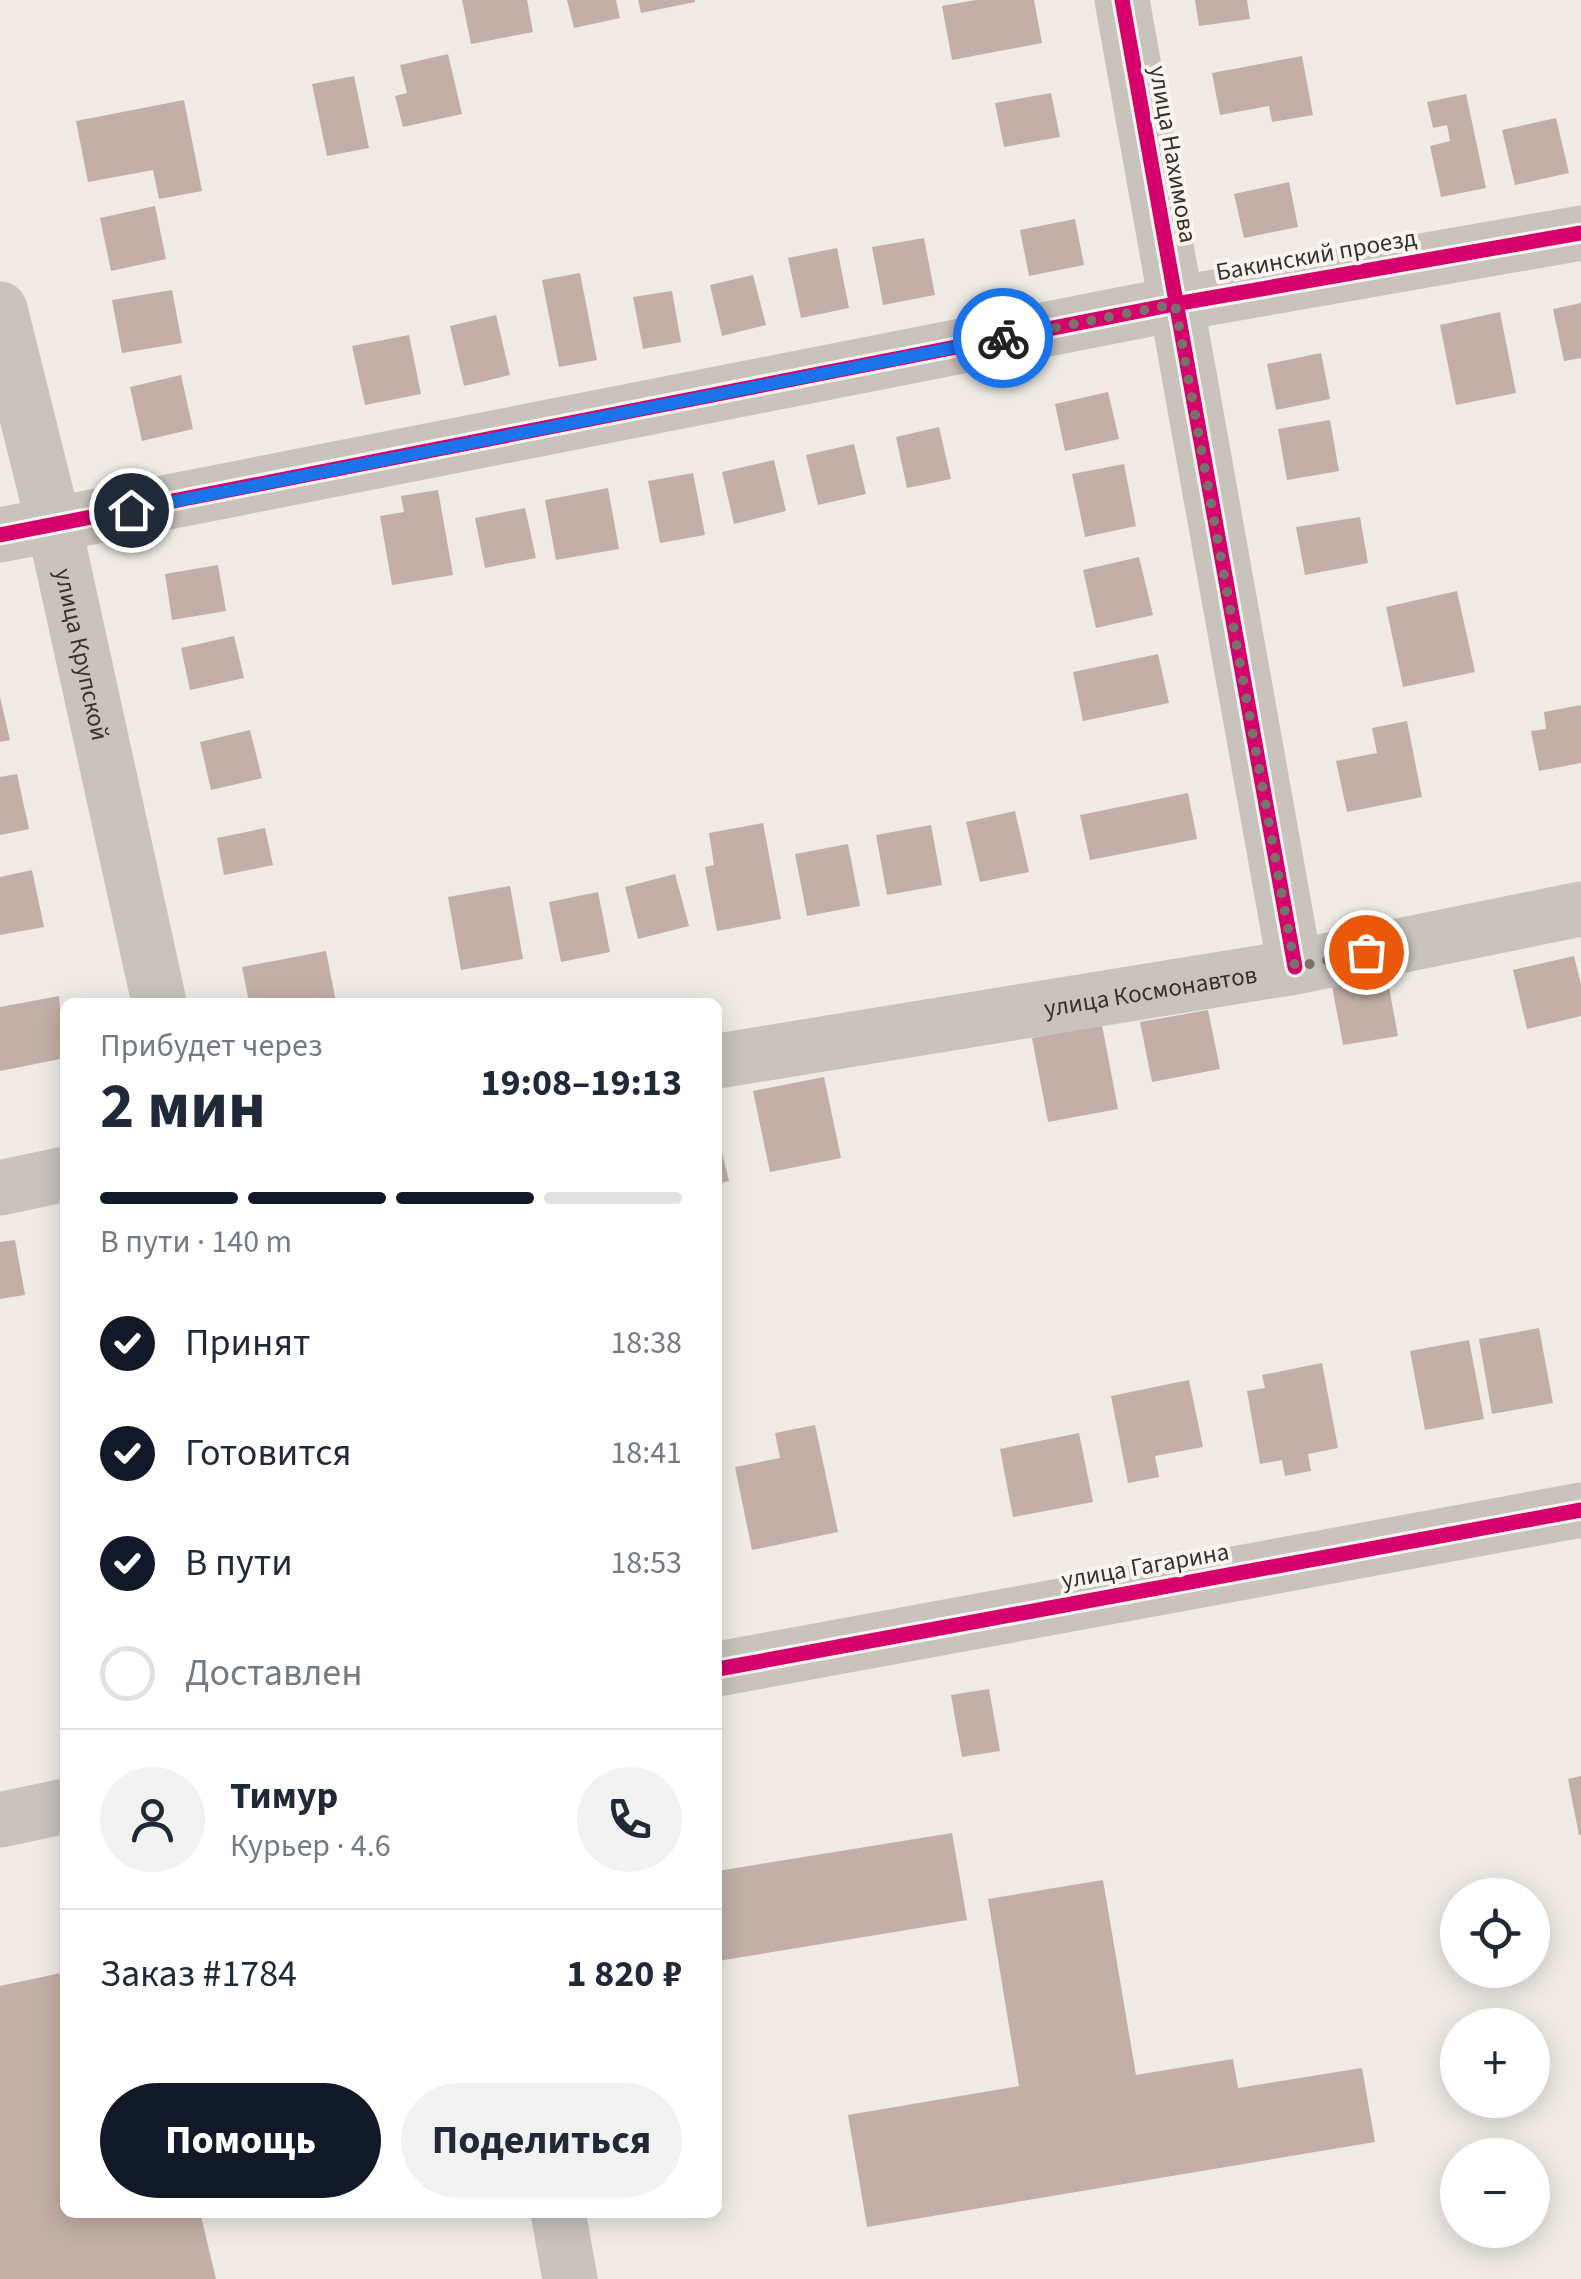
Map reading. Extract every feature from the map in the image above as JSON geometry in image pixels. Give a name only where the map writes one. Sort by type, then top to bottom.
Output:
[{"type":"street","name":"улица Нахимова","points":[[1122,0],[1295,967]]},
{"type":"street","name":"Бакинский проезд","points":[[0,536],[1175,304],[1581,233]]},
{"type":"street","name":"улица Крупской","points":[[0,308],[54,525],[158,998]]},
{"type":"street","name":"улица Космонавтов","points":[[722,1060],[1295,967],[1581,909]]},
{"type":"street","points":[[0,1188],[60,1175]]},
{"type":"street","name":"улица Гагарина","points":[[722,1668],[1581,1510]]},
{"type":"street","points":[[0,1820],[60,1807]]},
{"type":"street","points":[[559,2218],[570,2279]]},
{"type":"building","points":[[462,0],[527,0],[533,32],[471,44]]},
{"type":"building","points":[[567,0],[616,0],[620,18],[574,28]]},
{"type":"building","points":[[638,0],[695,0],[695,2],[641,13]]},
{"type":"building","points":[[976,0],[1034,0],[1042,43],[952,60],[942,6]]},
{"type":"building","points":[[1195,0],[1247,0],[1250,19],[1199,26]]},
{"type":"building","points":[[448,54],[462,114],[403,127],[395,96],[407,93],[400,65]]},
{"type":"building","points":[[1302,56],[1313,115],[1272,122],[1269,106],[1220,115],[1212,73]]},
{"type":"building","points":[[354,76],[369,148],[327,156],[312,84]]},
{"type":"building","points":[[1051,93],[1060,137],[1004,147],[995,103]]},
{"type":"building","points":[[1466,94],[1486,188],[1441,197],[1430,146],[1450,141],[1447,125],[1433,128],[1427,102]]},
{"type":"building","points":[[184,100],[202,191],[159,199],[153,170],[88,182],[76,121]]},
{"type":"building","points":[[1556,118],[1569,173],[1515,185],[1502,130]]},
{"type":"building","points":[[1289,182],[1298,227],[1244,238],[1234,194]]},
{"type":"building","points":[[155,206],[166,259],[111,271],[100,218]]},
{"type":"building","points":[[1075,219],[1084,265],[1029,276],[1020,230]]},
{"type":"building","points":[[924,238],[935,295],[883,305],[872,247]]},
{"type":"building","points":[[837,248],[849,308],[801,318],[788,258]]},
{"type":"building","points":[[580,273],[597,360],[559,367],[542,280]]},
{"type":"building","points":[[753,275],[766,325],[722,336],[710,285]]},
{"type":"building","points":[[172,290],[182,343],[122,353],[112,300]]},
{"type":"building","points":[[672,291],[681,342],[643,349],[633,297]]},
{"type":"building","points":[[1581,303],[1581,358],[1564,361],[1553,309]]},
{"type":"building","points":[[1500,312],[1516,393],[1456,405],[1440,325]]},
{"type":"building","points":[[496,315],[510,375],[464,386],[450,326]]},
{"type":"building","points":[[409,335],[421,394],[365,405],[352,346]]},
{"type":"building","points":[[1321,353],[1330,399],[1276,410],[1267,364]]},
{"type":"building","points":[[181,375],[193,429],[142,441],[130,387]]},
{"type":"building","points":[[1108,392],[1119,439],[1065,451],[1055,404]]},
{"type":"building","points":[[1330,420],[1339,471],[1287,480],[1278,429]]},
{"type":"building","points":[[939,427],[951,479],[907,488],[896,437]]},
{"type":"building","points":[[854,444],[866,494],[818,505],[806,455]]},
{"type":"building","points":[[774,460],[786,511],[734,524],[722,472]]},
{"type":"building","points":[[1124,464],[1136,526],[1085,537],[1072,474]]},
{"type":"building","points":[[693,473],[705,535],[660,543],[648,481]]},
{"type":"building","points":[[608,488],[619,549],[556,560],[545,500]]},
{"type":"building","points":[[438,490],[453,575],[392,585],[380,516],[404,512],[401,496]]},
{"type":"building","points":[[525,508],[536,558],[485,568],[475,518]]},
{"type":"building","points":[[1360,517],[1368,563],[1305,575],[1296,527]]},
{"type":"building","points":[[1139,557],[1153,615],[1096,628],[1083,570]]},
{"type":"building","points":[[218,565],[226,611],[172,620],[165,574]]},
{"type":"building","points":[[1457,591],[1475,672],[1403,687],[1386,607]]},
{"type":"building","points":[[234,636],[244,678],[190,690],[181,648]]},
{"type":"building","points":[[1158,654],[1169,703],[1083,721],[1073,672]]},
{"type":"building","points":[[0,697],[10,740],[0,742]]},
{"type":"building","points":[[1581,705],[1581,763],[1539,771],[1531,731],[1546,729],[1544,712]]},
{"type":"building","points":[[1407,721],[1422,797],[1347,812],[1336,761],[1377,753],[1372,728]]},
{"type":"building","points":[[250,730],[262,778],[211,790],[200,742]]},
{"type":"building","points":[[17,774],[29,829],[0,835],[0,777]]},
{"type":"building","points":[[1188,793],[1197,839],[1090,860],[1080,815]]},
{"type":"building","points":[[1015,811],[1029,872],[980,882],[966,822]]},
{"type":"building","points":[[763,823],[781,919],[717,931],[705,867],[714,865],[709,833]]},
{"type":"building","points":[[931,825],[942,885],[887,895],[876,835]]},
{"type":"building","points":[[265,828],[273,865],[224,875],[217,838]]},
{"type":"building","points":[[848,844],[860,906],[807,916],[795,854]]},
{"type":"building","points":[[32,870],[44,927],[0,935],[0,877]]},
{"type":"building","points":[[675,874],[689,926],[638,939],[625,887]]},
{"type":"building","points":[[510,886],[523,959],[461,970],[448,897]]},
{"type":"building","points":[[598,892],[610,952],[561,962],[549,902]]},
{"type":"building","points":[[326,951],[335,998],[248,998],[242,967]]},
{"type":"building","points":[[1574,956],[1581,984],[1581,1016],[1527,1029],[1513,970]]},
{"type":"building","points":[[1387,977],[1398,1036],[1343,1045],[1332,986]]},
{"type":"building","points":[[59,996],[60,1059],[0,1071],[0,1007]]},
{"type":"building","points":[[1208,1010],[1220,1069],[1152,1082],[1140,1022]]},
{"type":"building","points":[[1102,1025],[1118,1109],[1048,1122],[1032,1038]]},
{"type":"building","points":[[824,1077],[841,1158],[770,1172],[753,1091]]},
{"type":"building","points":[[722,1152],[729,1181],[722,1183]]},
{"type":"building","points":[[15,1240],[25,1295],[0,1299],[0,1242]]},
{"type":"building","points":[[1539,1328],[1553,1403],[1492,1414],[1479,1339]]},
{"type":"building","points":[[1469,1340],[1484,1419],[1425,1430],[1410,1351]]},
{"type":"building","points":[[1322,1363],[1338,1448],[1308,1454],[1311,1471],[1285,1476],[1282,1460],[1260,1464],[1247,1391],[1265,1388],[1262,1375]]},
{"type":"building","points":[[1189,1380],[1203,1447],[1155,1456],[1159,1477],[1128,1483],[1111,1396]]},
{"type":"building","points":[[815,1425],[838,1532],[752,1550],[735,1467],[780,1458],[775,1433]]},
{"type":"building","points":[[1079,1433],[1093,1502],[1013,1517],[1000,1449]]},
{"type":"building","points":[[989,1689],[1000,1751],[962,1757],[951,1695]]},
{"type":"building","points":[[1581,1776],[1581,1835],[1579,1835],[1568,1779]]},
{"type":"building","points":[[952,1833],[967,1920],[722,1960],[722,1870]]},
{"type":"building","points":[[1103,1880],[1136,2075],[1233,2059],[1238,2088],[1362,2068],[1375,2142],[867,2227],[848,2115],[1019,2086],[988,1899]]},
{"type":"building","points":[[60,1973],[60,2218],[201,2218],[216,2279],[0,2279],[0,1986]]},
{"type":"cycle path","points":[[1122,0],[1295,967]]},
{"type":"cycle path","points":[[0,535],[1175,304],[1581,233]]},
{"type":"cycle path","points":[[722,1668],[1581,1510]]},
{"type":"way so far","points":[[1003,338],[1175,304],[1295,967],[1366,952]]},
{"type":"route","points":[[131,510],[1003,338]]}]
